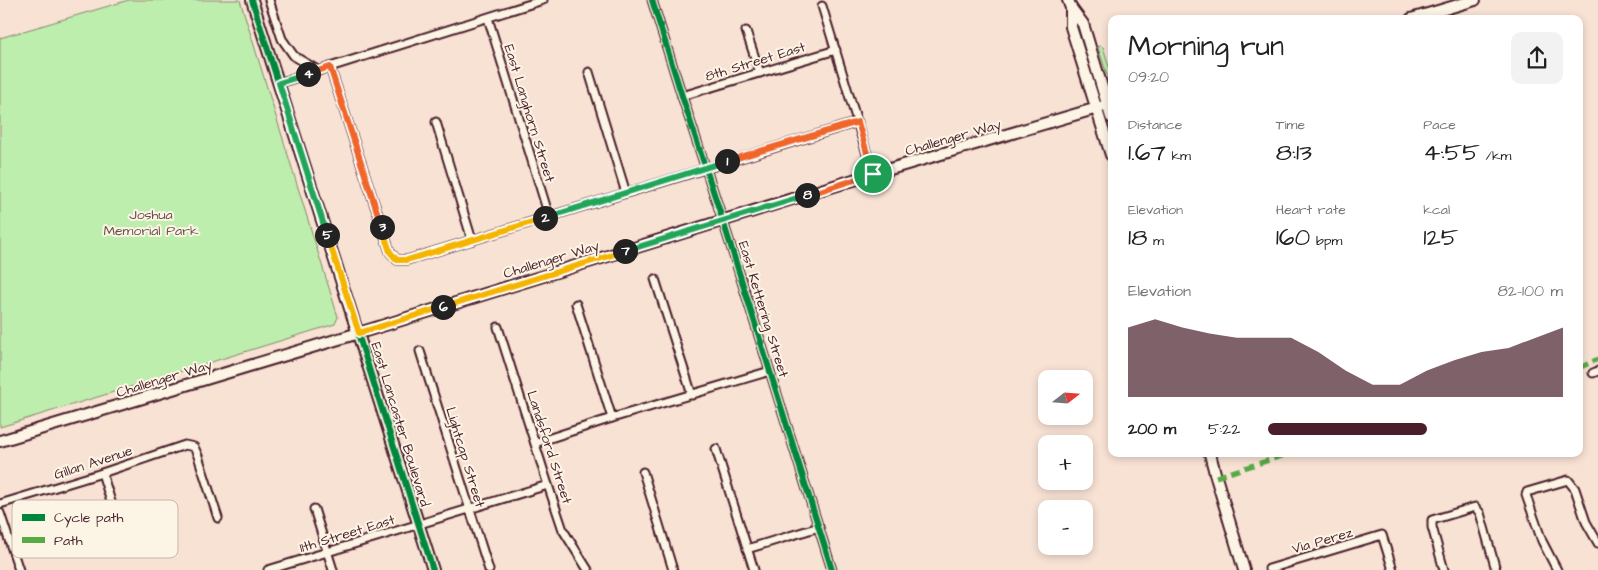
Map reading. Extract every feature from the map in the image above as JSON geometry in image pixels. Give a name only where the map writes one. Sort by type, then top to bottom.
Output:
[{"type":"main road","name":"East Lancaster Boulevard","points":[[252,0],[433,570]]},
{"type":"main road","points":[[1424,15],[1473,0]]},
{"type":"main road","points":[[1069,4],[1084,24],[1108,102]]},
{"type":"main road","points":[[1069,4],[1071,26],[1108,145]]},
{"type":"main road","name":"Challenger Way","points":[[0,442],[873,174],[1108,105]]},
{"type":"main road","points":[[1211,457],[1244,570]]},
{"type":"street","points":[[269,0],[282,39],[294,56],[319,71]]},
{"type":"street","points":[[279,83],[540,0]]},
{"type":"street","name":"East Kettering Street","points":[[652,0],[832,570]]},
{"type":"street","points":[[822,6],[873,174]]},
{"type":"street","name":"East Langhorn Street","points":[[488,18],[549,216]]},
{"type":"street","points":[[746,31],[760,73]]},
{"type":"street","name":"8th Street East","points":[[682,96],[836,50]]},
{"type":"street","points":[[330,67],[390,252],[397,260],[407,260],[858,122]]},
{"type":"street","points":[[589,72],[626,192]]},
{"type":"street","points":[[436,122],[472,240]]},
{"type":"street","points":[[655,279],[692,395]]},
{"type":"street","points":[[576,304],[612,418]]},
{"type":"street","name":"Landsford Street","points":[[498,327],[563,530],[588,570]]},
{"type":"street","name":"Lightcap Street","points":[[420,351],[489,570]]},
{"type":"street","points":[[535,443],[770,371]]},
{"type":"street","name":"Gillan Avenue","points":[[13,500],[184,445],[194,447],[218,518]]},
{"type":"street","points":[[716,449],[754,570]]},
{"type":"street","points":[[102,472],[111,500]]},
{"type":"street","points":[[642,472],[673,570]]},
{"type":"street","points":[[1557,570],[1542,541],[1526,495],[1527,492],[1568,480],[1575,489],[1586,522],[1598,543]]},
{"type":"street","name":"11th Street East","points":[[268,570],[548,485]]},
{"type":"street","name":"Gillan Avenue","points":[[0,504],[12,500]]},
{"type":"street","points":[[1444,570],[1432,520],[1475,508],[1480,513],[1496,570]]},
{"type":"street","points":[[314,509],[333,570]]},
{"type":"street","points":[[0,513],[12,549]]},
{"type":"street","points":[[747,549],[819,527]]},
{"type":"street","name":"Via Perez","points":[[1269,569],[1382,536],[1393,570]]},
{"type":"street","points":[[15,558],[19,570]]},
{"type":"green space","name":"Joshua Memorial Park","points":[[129,0],[240,0],[338,317],[335,324],[0,427],[0,38]]},
{"type":"green space","points":[[1098,47],[1103,47],[1108,63],[1108,78]]},
{"type":"marked path","points":[[1583,366],[1598,359]]},
{"type":"marked path","points":[[1216,477],[1279,457]]},
{"type":"cycle path","points":[[252,0],[433,570]]},
{"type":"cycle path","points":[[652,0],[832,570]]},
{"type":"cycle path","points":[[330,67],[390,252],[397,260],[407,260],[858,122]]},
{"type":"route","points":[[330,67],[390,252],[397,260],[407,260],[858,122],[873,174],[359,333],[279,83],[330,67]]}]
